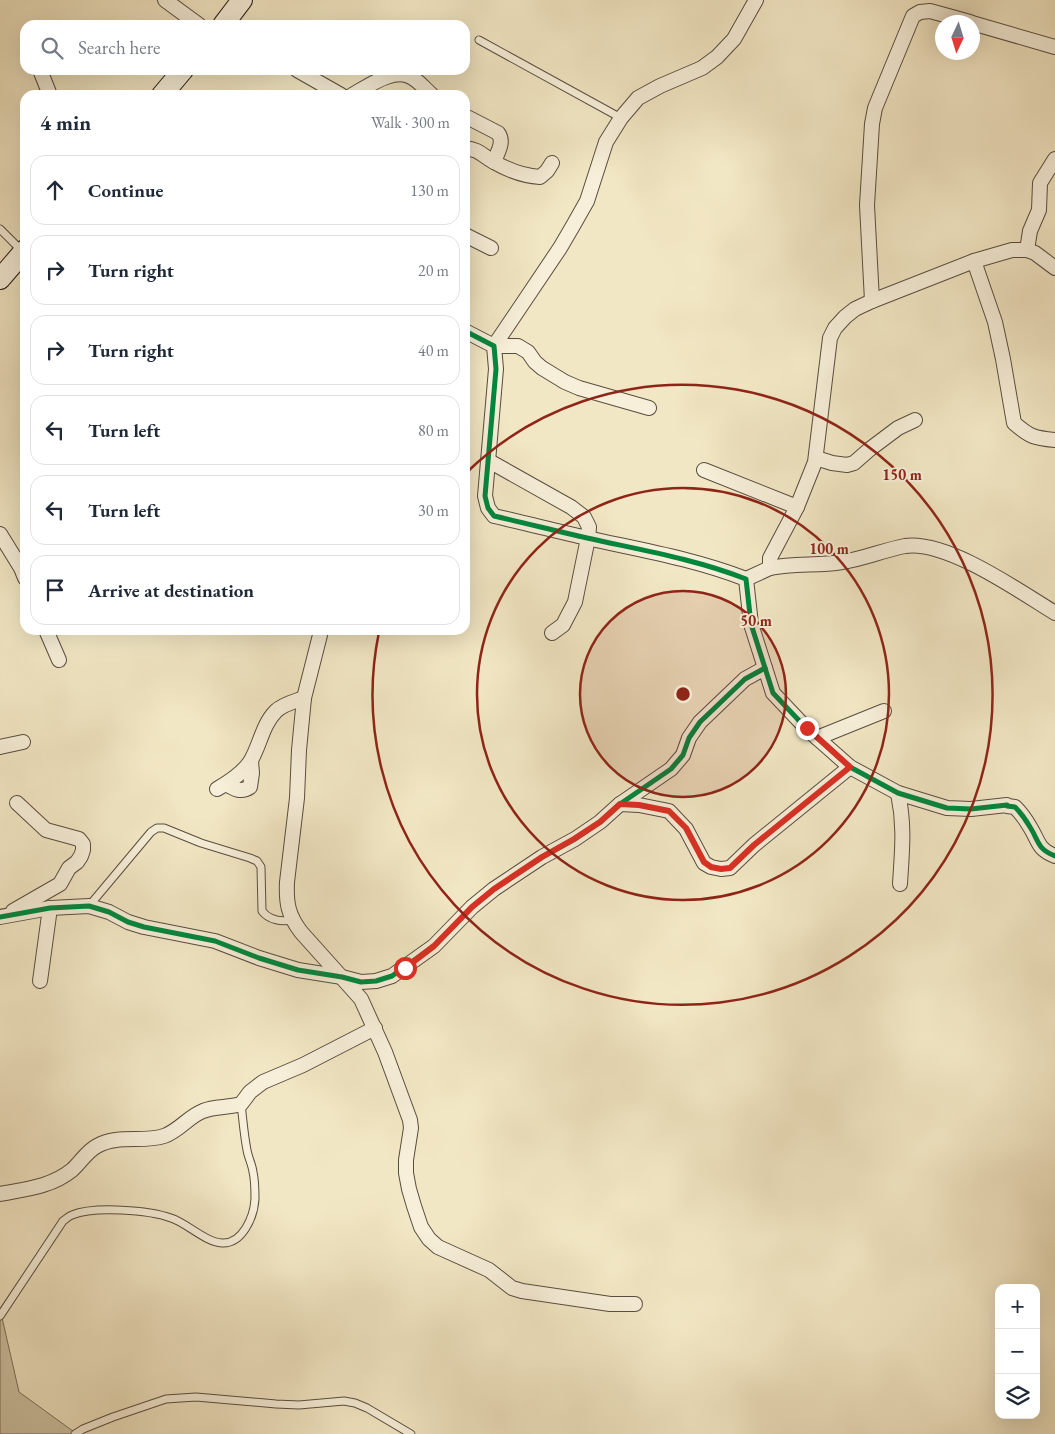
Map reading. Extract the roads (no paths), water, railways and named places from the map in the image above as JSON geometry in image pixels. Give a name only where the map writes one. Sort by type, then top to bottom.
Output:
[{"type":"main road","points":[[227,20],[242,0]]},
{"type":"main road","points":[[166,90],[179,75]]},
{"type":"main road","points":[[0,279],[20,256]]},
{"type":"street","points":[[165,0],[192,20]]},
{"type":"street","points":[[756,0],[734,39],[717,58],[702,68],[660,86],[638,98],[621,118],[606,142],[586,201],[574,224],[494,346],[496,369],[485,496],[488,508],[494,516],[649,550],[718,569],[746,579],[770,568],[846,562],[904,546],[943,550],[1002,580],[1055,613]]},
{"type":"street","points":[[872,301],[867,205],[872,124],[875,108],[913,16],[920,12],[930,11],[944,15]]},
{"type":"street","points":[[980,26],[1055,47]]},
{"type":"street","points":[[42,75],[48,90]]},
{"type":"street","points":[[306,75],[332,90]]},
{"type":"street","points":[[361,90],[375,82],[396,75]]},
{"type":"street","points":[[404,75],[409,76],[426,90]]},
{"type":"street","points":[[470,119],[498,133],[501,137],[494,162]]},
{"type":"street","points":[[470,149],[478,150],[494,162],[528,176],[540,177],[552,163]]},
{"type":"street","points":[[1027,250],[1030,231],[1039,210],[1040,183],[1055,159]]},
{"type":"street","points":[[470,238],[491,248]]},
{"type":"street","points":[[770,568],[770,558],[797,507],[811,475],[816,458],[830,338],[835,328],[845,317],[872,301],[974,261],[1012,250],[1027,250],[1035,253],[1055,268]]},
{"type":"street","points":[[974,261],[997,331],[1014,423],[1027,434],[1036,438],[1055,440]]},
{"type":"street","points":[[470,333],[494,346],[518,346],[528,352],[542,368],[579,388],[649,408]]},
{"type":"street","points":[[816,458],[847,465],[854,463],[870,448],[898,428],[915,420]]},
{"type":"street","points":[[489,460],[571,507],[584,517],[588,526],[588,538],[574,602],[563,625],[552,633]]},
{"type":"street","points":[[704,470],[797,507]]},
{"type":"street","points":[[0,534],[20,566]]},
{"type":"street","points":[[746,579],[751,624],[773,693],[817,738],[850,767],[898,793],[947,808],[971,809],[1007,804],[1007,806],[1015,807],[1031,827],[1040,846],[1047,853],[1055,856]]},
{"type":"street","points":[[48,635],[59,660]]},
{"type":"street","points":[[320,635],[304,698],[297,798],[287,882],[287,902],[292,920],[300,932],[361,998],[386,1052],[410,1120],[411,1128],[406,1173],[414,1206],[422,1227],[429,1239],[438,1247],[489,1270],[512,1288],[610,1304],[635,1304]]},
{"type":"street","points":[[3,916],[50,908],[90,906],[109,912],[128,922],[216,941],[259,958],[298,970],[361,982],[376,981],[392,976],[434,946],[472,907],[494,889],[600,822],[620,804],[671,769],[683,755],[689,738],[700,722],[745,679],[765,668]]},
{"type":"street","points":[[222,786],[236,790],[246,790],[250,787],[251,761],[270,717],[278,709],[304,698]]},
{"type":"street","points":[[817,738],[884,710]]},
{"type":"street","points":[[0,747],[23,742]]},
{"type":"street","points":[[620,804],[639,805],[669,811],[686,828],[704,862],[711,867],[730,868],[754,845],[850,767]]},
{"type":"street","points":[[898,793],[904,835],[900,884]]},
{"type":"street","points":[[3,916],[60,884],[68,868],[78,862],[83,850],[82,842],[79,838],[46,830],[17,803]]},
{"type":"street","points":[[40,981],[50,908]]},
{"type":"street","points":[[0,1194],[42,1186],[54,1181],[73,1168],[90,1150],[97,1146],[117,1140],[152,1139],[163,1136],[203,1111],[240,1104],[250,1092],[263,1082],[303,1065],[375,1028]]},
{"type":"lane","points":[[479,40],[621,118]]},
{"type":"lane","points":[[0,229],[20,247]]},
{"type":"lane","points":[[90,906],[151,832],[157,828],[164,828],[257,862],[261,867],[262,912],[264,915],[276,920],[292,920]]},
{"type":"lane","points":[[0,1316],[63,1221],[71,1215],[96,1210],[148,1213],[171,1218],[214,1242],[224,1243],[233,1241],[241,1235],[252,1215],[255,1194],[253,1172],[247,1152],[240,1104]]},
{"type":"lane","points":[[75,1434],[113,1417],[166,1399],[196,1397],[299,1405],[355,1403],[411,1434]]}]
